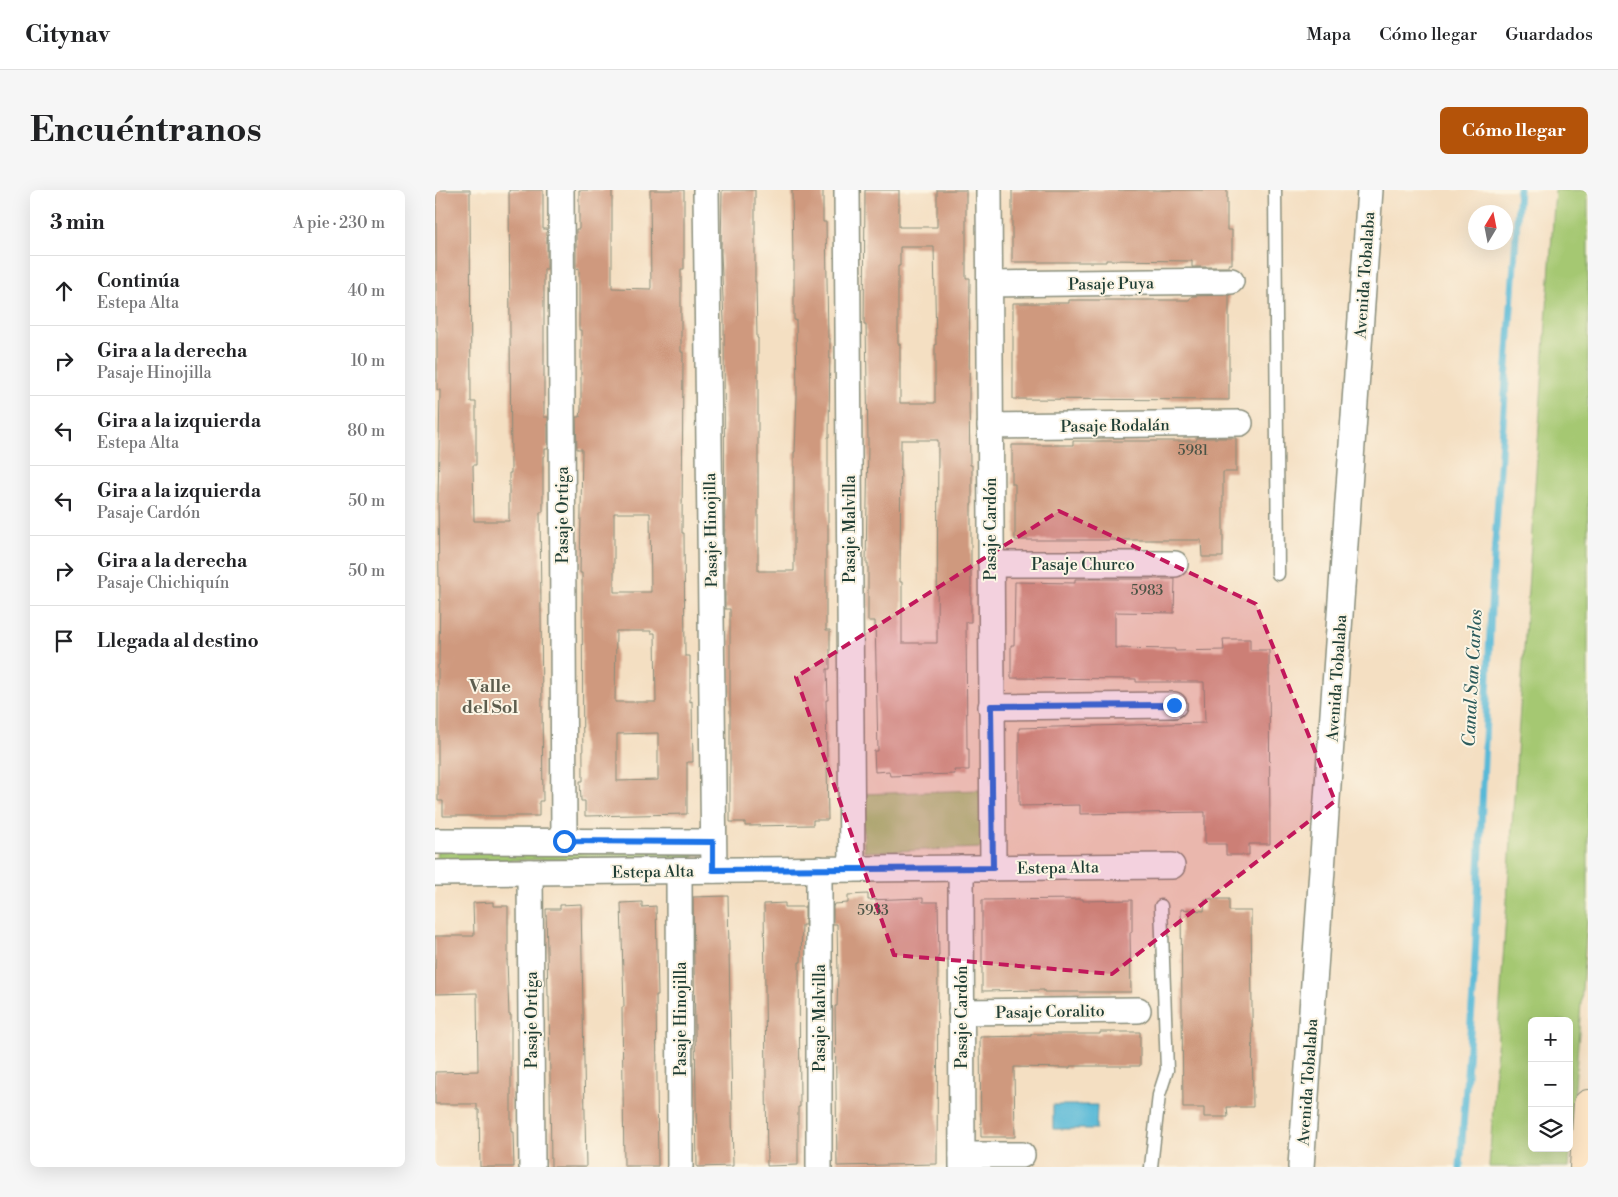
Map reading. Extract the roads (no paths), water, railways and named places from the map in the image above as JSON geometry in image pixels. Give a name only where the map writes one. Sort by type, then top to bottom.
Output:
[{"type":"street","name":"Pasaje Ortiga","points":[[561,190],[564,841]]},
{"type":"street","name":"Pasaje Hinojilla","points":[[706,190],[713,870]]},
{"type":"street","name":"Pasaje Malvilla","points":[[847,190],[852,869]]},
{"type":"street","name":"Pasaje Cardón","points":[[989,190],[993,868]]},
{"type":"street","name":"Avenida Tobalaba","points":[[1301,1167],[1370,190]]},
{"type":"street","name":"Pasaje Puya","points":[[991,284],[1231,281]]},
{"type":"street","name":"Pasaje Rodalán","points":[[990,426],[1240,423]]},
{"type":"street","name":"Pasaje Churco","points":[[991,564],[1175,564]]},
{"type":"street","points":[[991,706],[1174,705]]},
{"type":"street","name":"Estepa Alta","points":[[435,841],[713,842]]},
{"type":"street","name":"Estepa Alta","points":[[435,873],[1172,866]]},
{"type":"street","name":"Pasaje Cardón","points":[[961,868],[962,1161]]},
{"type":"street","name":"Pasaje Malvilla","points":[[819,869],[819,1167]]},
{"type":"street","name":"Pasaje Hinojilla","points":[[679,871],[680,1167]]},
{"type":"street","name":"Pasaje Ortiga","points":[[530,872],[532,1167]]},
{"type":"street","name":"Pasaje Coralito","points":[[961,1012],[1138,1010]]},
{"type":"street","points":[[1585,1167],[1588,1104]]},
{"type":"street","points":[[962,1161],[1022,1155]]},
{"type":"lane","points":[[1275,190],[1278,574]]},
{"type":"lane","points":[[1151,1167],[1159,1095],[1167,1070],[1161,906]]},
{"type":"water","points":[[1053,1105],[1097,1105],[1096,1129],[1053,1129]]},
{"type":"waterway","name":"Canal San Carlos","points":[[1460,1167],[1474,980],[1492,587],[1519,190]]},
{"type":"district","name":"Valle del Sol","points":[[490,696]]}]
